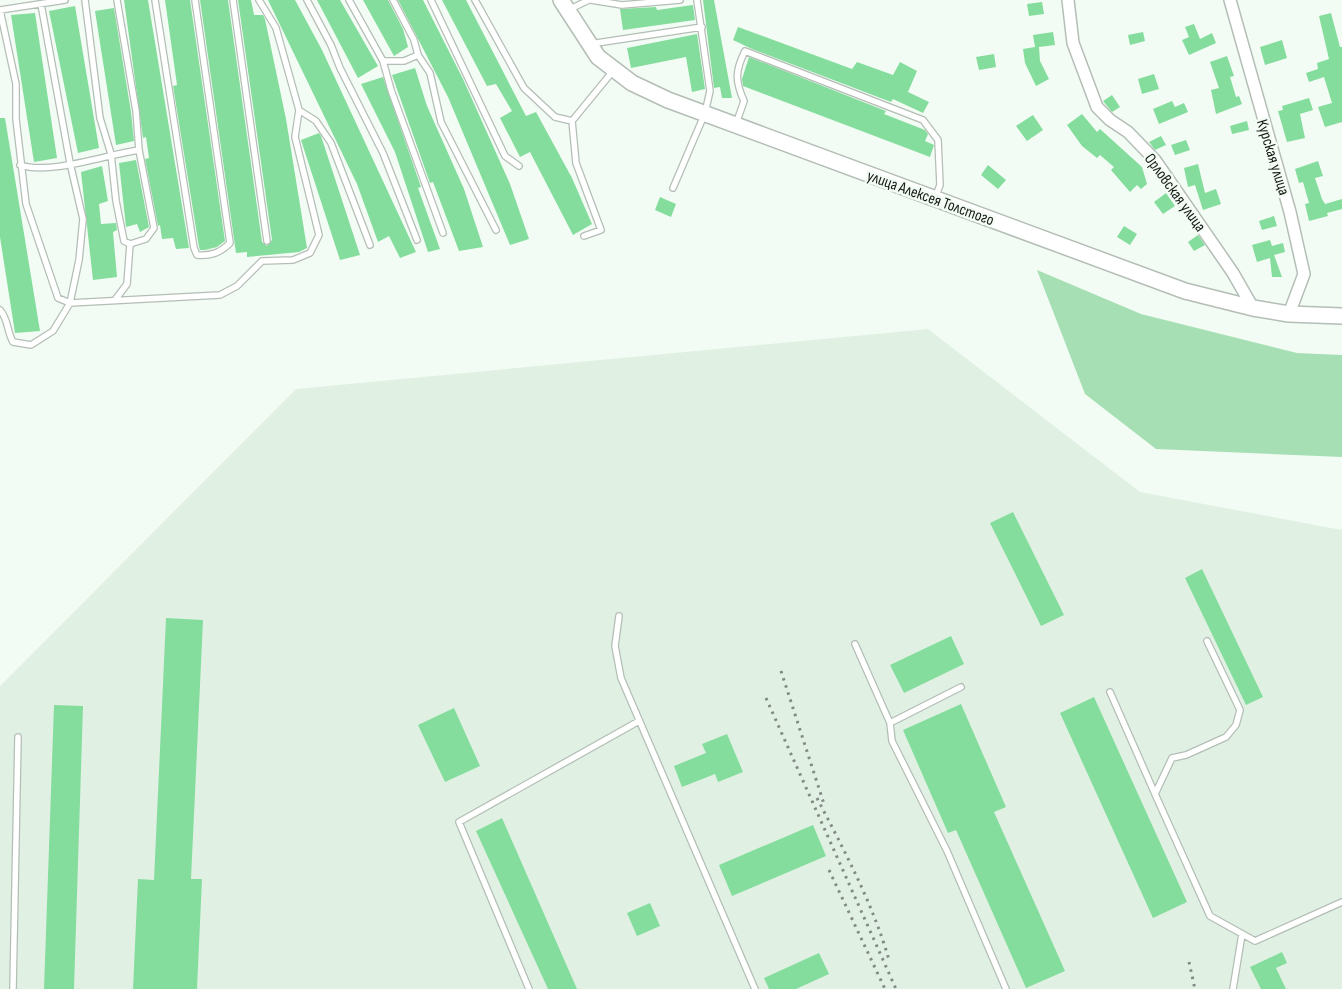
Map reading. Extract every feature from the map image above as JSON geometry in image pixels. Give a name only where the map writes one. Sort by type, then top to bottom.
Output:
[{"type":"street","name":"Орловская улица","points":[[1068,0],[1073,43],[1097,106],[1110,120],[1128,132],[1155,160],[1227,264],[1253,308]]},
{"type":"street","name":"Курская улица","points":[[1230,0],[1290,212],[1304,274],[1290,314]]},
{"type":"street","name":"улица Алексея Толстого","points":[[564,5],[598,57],[613,71],[650,91],[705,113],[1185,291],[1253,308],[1290,314],[1342,316]]},
{"type":"lane","points":[[65,0],[0,10],[16,84],[16,119],[26,204],[58,298],[70,303],[220,295],[237,286],[262,261],[293,260],[310,253],[319,235],[295,137],[299,110],[276,28],[259,0]]},
{"type":"lane","points":[[86,0],[100,118],[111,154],[116,201],[124,241],[130,244],[146,239],[154,228],[139,150],[136,110],[117,0]]},
{"type":"lane","points":[[155,0],[194,248],[197,255],[208,256],[223,251],[230,243],[195,0]]},
{"type":"lane","points":[[233,0],[267,240]]},
{"type":"lane","points":[[307,0],[332,45],[340,68],[382,153],[417,240]]},
{"type":"lane","points":[[349,0],[384,61],[390,90],[443,233]]},
{"type":"lane","points":[[393,0],[414,40],[418,55],[430,73],[441,122],[496,230]]},
{"type":"lane","points":[[430,0],[505,156],[519,166]]},
{"type":"lane","points":[[475,0],[481,15],[524,88],[555,117],[572,121]]},
{"type":"lane","points":[[564,5],[590,0],[622,5],[680,0]]},
{"type":"lane","points":[[673,188],[705,113],[710,90],[697,0]]},
{"type":"lane","points":[[0,310],[5,316],[7,332],[13,342],[31,345],[53,331],[70,303],[80,260],[83,219],[70,163],[41,4]]},
{"type":"lane","points":[[589,44],[702,27]]},
{"type":"lane","points":[[736,124],[744,101],[737,85],[739,64],[745,51],[923,120],[938,140],[940,185],[935,198]]},
{"type":"lane","points":[[384,61],[404,61],[418,55]]},
{"type":"lane","points":[[584,236],[601,230],[576,163],[572,121],[613,71]]},
{"type":"lane","points":[[299,110],[316,121],[331,143],[370,245]]},
{"type":"lane","points":[[20,164],[33,169],[139,150]]},
{"type":"lane","points":[[116,300],[127,284],[130,244]]},
{"type":"lane","points":[[619,616],[615,646],[622,678],[755,989]]},
{"type":"lane","points":[[1155,794],[1172,758],[1226,737],[1236,725],[1240,710],[1207,642]]},
{"type":"lane","points":[[855,644],[890,723],[892,741],[947,851],[1006,989]]},
{"type":"lane","points":[[890,723],[961,687]]},
{"type":"lane","points":[[1110,692],[1210,916],[1255,941],[1342,902]]},
{"type":"lane","points":[[529,989],[459,822],[639,721]]},
{"type":"lane","points":[[13,989],[18,737]]},
{"type":"lane","points":[[1233,989],[1242,934]]},
{"type":"shaded area","points":[[928,329],[1140,492],[1342,530],[1342,989],[0,989],[0,686],[296,389]]},
{"type":"green space","points":[[1037,270],[1141,314],[1297,353],[1342,355],[1342,457],[1156,449],[1085,394]]},
{"type":"building","points":[[124,0],[148,0],[189,248],[176,249],[173,238],[162,239],[160,225],[158,226],[145,159],[149,158],[146,137],[143,138]]},
{"type":"building","points":[[165,0],[190,0],[225,241],[217,247],[205,250],[200,250],[199,247],[173,86],[177,85]]},
{"type":"building","points":[[200,0],[228,0],[262,242],[267,246],[272,240],[238,0],[251,0],[254,15],[263,15],[265,19],[286,119],[307,248],[299,252],[247,257],[247,252],[236,253]]},
{"type":"building","points":[[268,0],[295,0],[322,50],[416,252],[400,258],[389,236],[378,242],[357,184]]},
{"type":"building","points":[[317,0],[340,0],[378,66],[358,78]]},
{"type":"building","points":[[363,0],[388,0],[403,29],[408,47],[394,56]]},
{"type":"building","points":[[398,0],[423,0],[463,79],[510,184],[529,239],[510,245],[448,97]]},
{"type":"building","points":[[442,0],[466,0],[526,116],[536,112],[572,178],[592,224],[573,235],[530,152],[520,157],[500,118],[512,111],[496,84],[487,86]]},
{"type":"building","points":[[703,0],[714,0],[732,98],[722,98],[720,87],[714,88]]},
{"type":"building","points":[[1042,2],[1044,14],[1029,16],[1027,4]]},
{"type":"building","points":[[693,5],[695,20],[623,30],[620,9],[656,7],[657,10]]},
{"type":"building","points":[[75,6],[99,148],[78,153],[49,11]]},
{"type":"building","points":[[114,8],[134,141],[116,145],[95,11]]},
{"type":"building","points":[[35,13],[57,158],[34,162],[11,15]]},
{"type":"building","points":[[1331,13],[1340,47],[1342,47],[1342,122],[1325,127],[1318,107],[1332,103],[1324,77],[1309,82],[1306,73],[1318,69],[1317,63],[1329,59],[1319,16]]},
{"type":"building","points":[[1194,24],[1200,39],[1212,33],[1216,43],[1189,55],[1182,40],[1189,37],[1185,27]]},
{"type":"building","points":[[738,27],[852,69],[857,62],[893,75],[900,62],[917,71],[908,92],[929,102],[923,113],[893,99],[891,102],[752,49],[733,40]]},
{"type":"building","points":[[1053,32],[1055,45],[1039,47],[1040,61],[1049,79],[1036,86],[1025,63],[1023,49],[1035,47],[1033,35]]},
{"type":"building","points":[[1143,32],[1145,41],[1130,45],[1128,35]]},
{"type":"building","points":[[697,34],[705,89],[692,92],[686,57],[631,68],[627,48]]},
{"type":"building","points":[[1282,40],[1287,58],[1265,65],[1260,47]]},
{"type":"building","points":[[994,54],[996,67],[979,70],[976,57]]},
{"type":"building","points":[[1227,56],[1234,76],[1230,77],[1236,97],[1239,96],[1242,104],[1216,114],[1211,90],[1219,88],[1210,62]]},
{"type":"building","points":[[749,57],[886,111],[884,114],[925,130],[928,134],[925,141],[934,145],[930,157],[743,86],[742,79]]},
{"type":"building","points":[[415,68],[427,106],[464,189],[483,247],[459,251],[433,182],[430,183],[392,75]]},
{"type":"building","points":[[1154,74],[1159,89],[1142,94],[1138,79]]},
{"type":"building","points":[[383,77],[421,187],[418,188],[440,249],[428,252],[395,152],[361,84]]},
{"type":"building","points":[[1112,95],[1120,107],[1112,112],[1103,101]]},
{"type":"building","points":[[1309,98],[1313,110],[1300,114],[1305,138],[1287,142],[1278,111],[1283,110],[1282,106]]},
{"type":"building","points":[[1172,101],[1175,107],[1184,103],[1188,112],[1159,124],[1153,109]]},
{"type":"building","points":[[1082,114],[1097,132],[1100,129],[1142,167],[1147,184],[1141,189],[1137,185],[1130,192],[1111,170],[1114,167],[1100,155],[1097,158],[1082,146],[1067,125]]},
{"type":"building","points":[[1033,115],[1043,130],[1027,141],[1016,126]]},
{"type":"building","points":[[0,118],[5,118],[40,331],[15,333],[0,237]]},
{"type":"building","points":[[1247,121],[1249,130],[1232,134],[1230,126]]},
{"type":"building","points":[[319,133],[360,255],[340,260],[301,140]]},
{"type":"building","points":[[1161,136],[1166,145],[1155,150],[1149,142]]},
{"type":"building","points":[[1186,140],[1190,150],[1175,155],[1171,145]]},
{"type":"building","points":[[136,160],[149,227],[140,232],[137,224],[126,227],[119,163]]},
{"type":"building","points":[[1318,161],[1323,176],[1315,178],[1322,199],[1325,204],[1342,199],[1342,209],[1327,213],[1328,216],[1309,221],[1305,204],[1309,203],[1303,182],[1299,183],[1295,169]]},
{"type":"building","points":[[1198,164],[1205,193],[1216,189],[1221,204],[1203,210],[1195,185],[1188,187],[1184,168]]},
{"type":"building","points":[[988,165],[1006,180],[998,189],[981,175]]},
{"type":"building","points":[[102,166],[108,201],[99,204],[101,224],[116,223],[117,230],[113,232],[117,277],[93,280],[81,172]]},
{"type":"building","points":[[1166,193],[1175,206],[1163,214],[1154,202]]},
{"type":"building","points":[[660,197],[676,204],[671,217],[655,210]]},
{"type":"building","points":[[1274,216],[1277,226],[1262,230],[1259,221]]},
{"type":"building","points":[[1124,226],[1137,234],[1130,245],[1117,237]]},
{"type":"building","points":[[1198,235],[1205,245],[1194,251],[1188,242]]},
{"type":"building","points":[[1270,240],[1272,246],[1283,243],[1285,252],[1274,255],[1282,277],[1272,277],[1270,258],[1257,262],[1252,245]]},
{"type":"building","points":[[1013,512],[1064,615],[1041,626],[990,523]]},
{"type":"building","points":[[1202,569],[1263,697],[1246,705],[1185,578]]},
{"type":"building","points":[[166,618],[203,620],[191,879],[202,879],[197,989],[133,989],[138,879],[154,880]]},
{"type":"building","points":[[951,636],[964,664],[904,693],[890,665]]},
{"type":"building","points":[[1094,697],[1187,902],[1153,918],[1060,713]]},
{"type":"building","points":[[961,704],[1006,807],[994,812],[1065,971],[1026,988],[956,830],[948,833],[903,730]]},
{"type":"building","points":[[54,705],[83,706],[74,989],[44,989]]},
{"type":"building","points":[[454,708],[480,766],[445,782],[418,725]]},
{"type":"building","points":[[727,734],[743,772],[718,782],[715,774],[682,787],[674,766],[706,753],[702,744]]},
{"type":"building","points":[[502,818],[577,989],[548,989],[476,831]]},
{"type":"building","points":[[813,825],[826,856],[732,896],[719,865]]},
{"type":"building","points":[[650,903],[660,926],[637,936],[627,913]]},
{"type":"building","points":[[1282,952],[1287,963],[1276,968],[1286,989],[1261,989],[1250,967]]},
{"type":"building","points":[[819,953],[829,974],[796,989],[769,989],[764,978]]},
{"type":"railway","points":[[781,671],[824,804]]},
{"type":"railway","points":[[766,698],[896,989]]},
{"type":"railway","points":[[817,798],[875,918],[889,960]]},
{"type":"railway","points":[[829,870],[885,989]]},
{"type":"railway","points":[[1189,962],[1195,989]]}]
